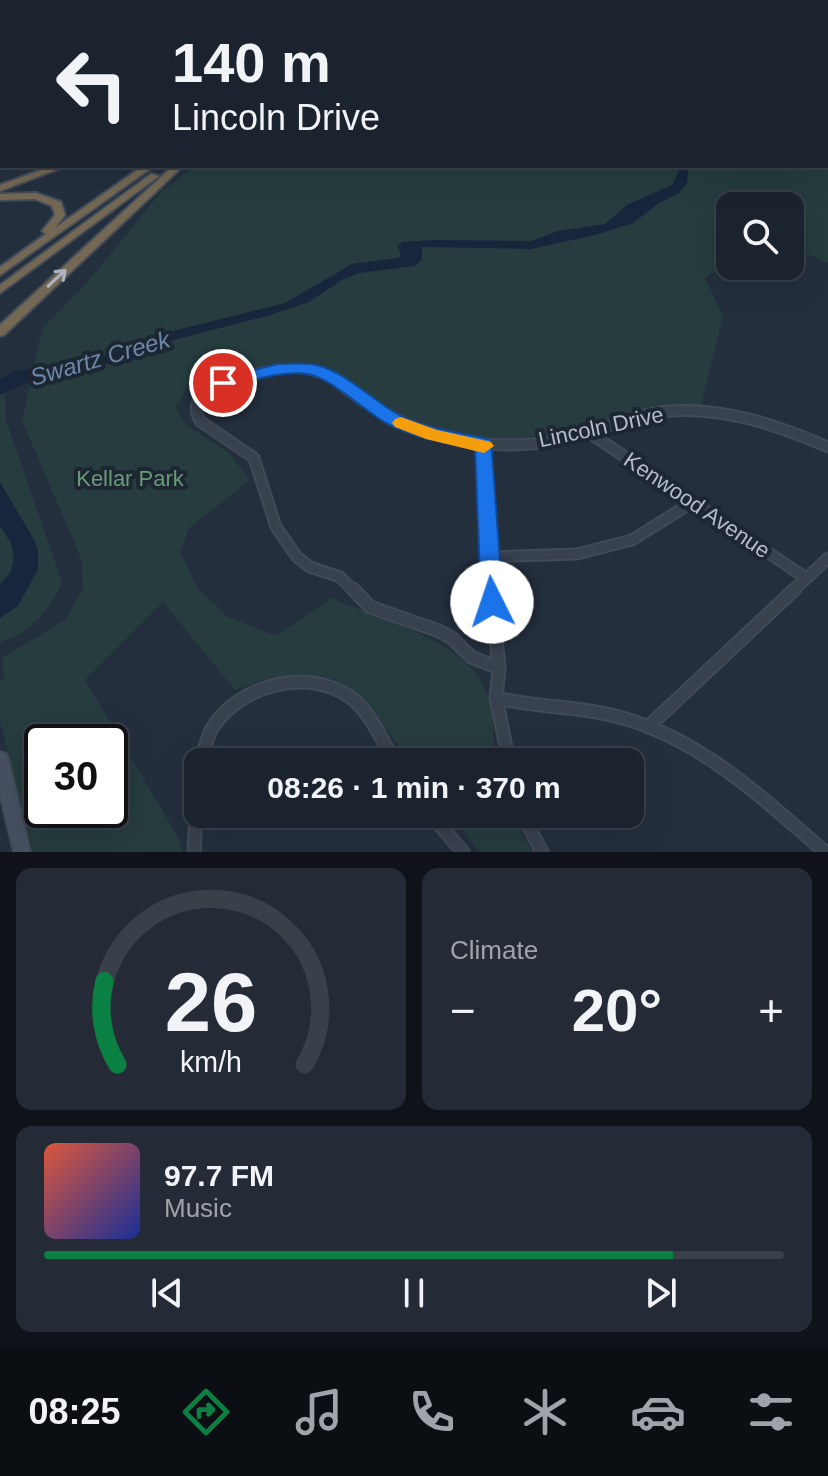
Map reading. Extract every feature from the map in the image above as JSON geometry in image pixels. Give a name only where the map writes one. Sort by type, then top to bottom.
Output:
[{"type":"highway","points":[[0,188],[55,168]]},
{"type":"highway","points":[[0,270],[146,168]]},
{"type":"highway","points":[[0,290],[165,168]]},
{"type":"highway","points":[[0,332],[176,168]]},
{"type":"highway","points":[[0,197],[43,197],[57,204],[60,211],[52,227],[0,270]]},
{"type":"street","name":"Lincoln Drive","points":[[499,668],[471,657],[452,638],[411,619],[368,606],[341,577],[306,566],[281,535],[269,512],[256,460],[231,438],[206,429],[197,418],[195,409],[200,396],[223,383],[240,378],[278,370],[310,369],[332,376],[358,398],[396,421],[432,435],[484,445],[532,443],[588,432],[653,413],[706,412],[757,419],[828,447]]},
{"type":"street","name":"Kenwood Avenue","points":[[588,432],[806,578]]},
{"type":"street","points":[[484,445],[489,557],[499,668],[496,698],[506,748]]},
{"type":"street","points":[[489,557],[577,554],[632,540],[693,502]]},
{"type":"street","points":[[648,727],[828,558]]},
{"type":"street","points":[[206,748],[212,728],[232,706],[268,685],[307,682],[334,689],[353,699],[386,748]]},
{"type":"street","points":[[496,698],[612,715],[648,727],[714,758],[825,852]]},
{"type":"street","points":[[0,759],[22,852]]},
{"type":"street","points":[[194,828],[194,852]]},
{"type":"street","points":[[442,828],[463,852]]},
{"type":"street","points":[[529,828],[542,852]]},
{"type":"green space","points":[[191,168],[828,168],[828,263],[804,254],[804,192],[716,192],[716,271],[705,278],[723,316],[701,406],[644,412],[533,437],[477,439],[435,430],[407,419],[382,406],[331,370],[292,364],[191,383],[175,406],[186,425],[228,452],[250,480],[189,528],[180,553],[198,588],[228,617],[276,636],[332,598],[439,644],[474,671],[485,688],[492,715],[495,748],[400,748],[351,689],[319,676],[285,676],[235,690],[163,602],[85,680],[111,724],[24,724],[24,816],[0,721],[0,682],[4,678],[2,658],[65,620],[83,589],[82,561],[22,420],[42,329],[91,278],[161,192]]},
{"type":"green space","name":"Kellar Park","points":[[5,392],[6,420],[62,582],[52,602],[30,627],[0,642],[0,394]]},
{"type":"green space","points":[[128,753],[179,839],[182,852],[33,852],[27,828],[128,828]]},
{"type":"green space","points":[[460,828],[519,828],[533,852],[480,852]]},
{"type":"water","name":"Swartz Creek","points":[[677,168],[689,168],[687,183],[679,193],[659,203],[633,223],[531,249],[422,247],[422,259],[415,266],[359,273],[342,280],[309,302],[150,346],[117,362],[38,377],[0,395],[0,380],[13,372],[103,357],[157,335],[285,303],[352,264],[398,258],[401,256],[398,246],[402,242],[531,241],[558,231],[605,224],[627,205],[672,185]]},
{"type":"water","points":[[0,482],[33,538],[38,550],[38,569],[18,606],[0,618],[0,584],[10,573],[14,559],[11,543],[0,526]]},
{"type":"slow traffic","points":[[401,423],[432,435],[484,446]]},
{"type":"route","points":[[223,383],[278,370],[310,369],[332,376],[358,398],[396,421],[432,435],[484,445],[492,602]]}]
